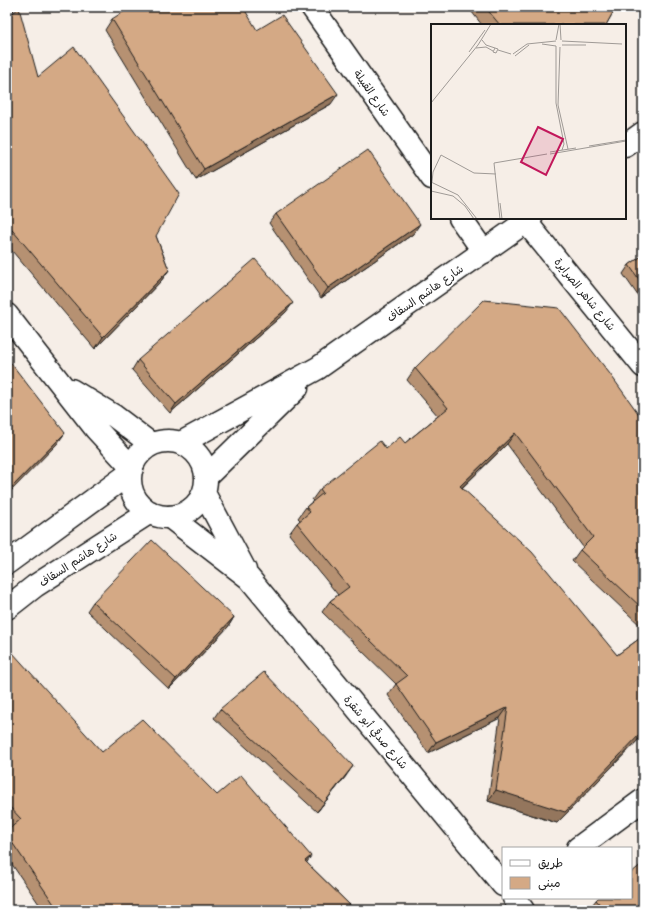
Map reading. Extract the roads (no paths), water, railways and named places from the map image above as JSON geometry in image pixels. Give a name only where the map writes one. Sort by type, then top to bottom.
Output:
[{"type":"street","name":"شارع القبيلة","points":[[312,7],[431,177]]},
{"type":"street","points":[[626,145],[643,133]]},
{"type":"street","points":[[461,219],[484,252]]},
{"type":"street","name":"شارع هاشم السقاف","points":[[181,443],[318,368],[529,220]]},
{"type":"street","name":"شارع شاهر الصرايرة","points":[[529,220],[643,366]]},
{"type":"street","points":[[7,316],[63,385],[96,429],[131,470]]},
{"type":"street","name":"شارع هاشم السقاف","points":[[205,485],[318,368]]},
{"type":"street","points":[[63,385],[114,416],[151,444]]},
{"type":"street","points":[[166,440],[181,443],[194,451],[203,463],[205,485],[196,505],[184,513],[160,514],[141,505],[134,495],[130,484],[131,470],[139,454],[151,444],[166,440]]},
{"type":"street","points":[[7,563],[131,470]]},
{"type":"street","name":"شارع صدقي أبو شقرة","points":[[205,485],[249,578],[502,884]]},
{"type":"street","name":"شارع هاشم السقاف","points":[[7,608],[34,586],[160,514]]},
{"type":"street","name":"شارع صدقي أبو شقرة","points":[[160,514],[249,578]]},
{"type":"street","points":[[579,847],[643,800]]},
{"type":"street","points":[[515,899],[523,910]]}]
